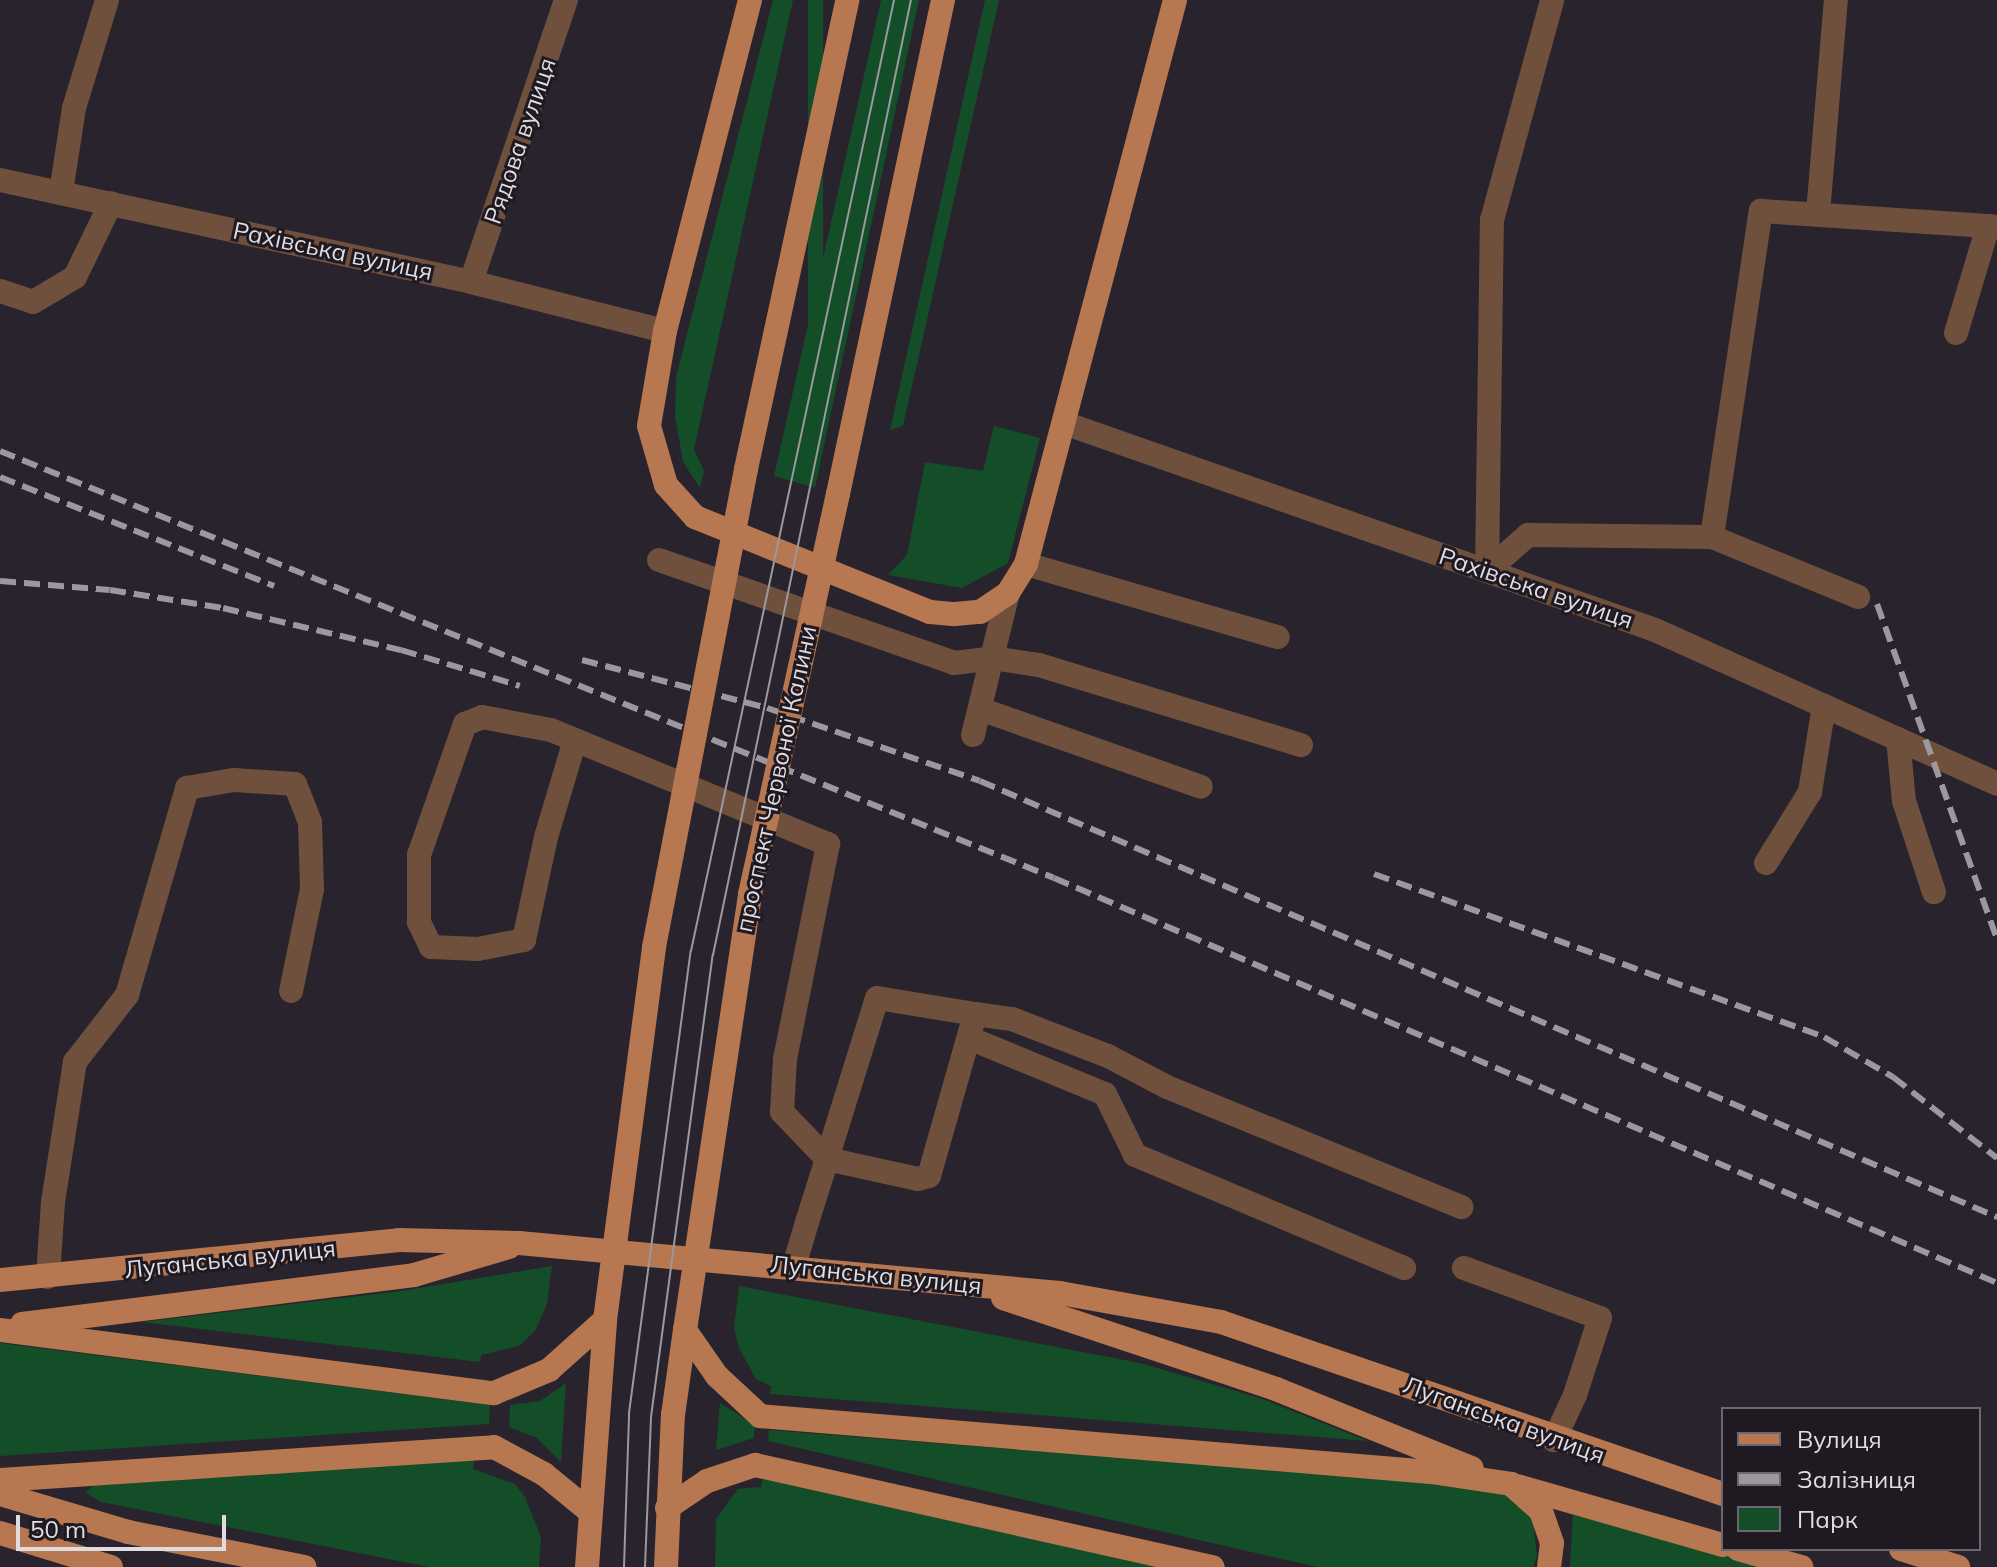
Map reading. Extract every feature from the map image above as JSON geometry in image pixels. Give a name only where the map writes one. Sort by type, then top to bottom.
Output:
[{"type":"main road","points":[[750,0],[665,331],[649,426],[666,485],[695,517],[930,612],[980,612],[1008,593],[1026,564],[1175,0]]},
{"type":"main road","points":[[587,1567],[605,1320],[654,947],[746,469],[847,0]]},
{"type":"main road","name":"проспект Червоної Калини","points":[[666,1567],[667,1508],[685,1330],[750,894],[943,0]]},
{"type":"main road","name":"Луганська вулиця","points":[[0,1280],[399,1240],[519,1243],[794,1266],[966,1286],[1060,1293],[1221,1322],[1554,1440],[1721,1493]]},
{"type":"main road","points":[[0,1328],[414,1275],[519,1243]]},
{"type":"main road","points":[[966,1286],[1276,1389],[1511,1484],[1721,1544]]},
{"type":"main road","points":[[0,1328],[494,1393],[549,1370],[605,1320]]},
{"type":"main road","points":[[685,1330],[717,1376],[760,1416],[1431,1472],[1511,1484],[1541,1511],[1552,1543],[1549,1567]]},
{"type":"main road","points":[[0,1480],[494,1447],[544,1474],[589,1511]]},
{"type":"main road","points":[[667,1508],[707,1481],[755,1465],[1213,1567]]},
{"type":"main road","points":[[0,1494],[128,1532],[305,1567]]},
{"type":"main road","points":[[0,1533],[111,1567]]},
{"type":"main road","points":[[1745,1551],[1801,1567]]},
{"type":"main road","points":[[1907,1551],[1958,1567]]},
{"type":"street","points":[[61,192],[74,108],[107,0]]},
{"type":"street","name":"Рядова вулиця","points":[[471,282],[566,0]]},
{"type":"street","points":[[1487,571],[1492,220],[1552,0]]},
{"type":"street","points":[[1818,213],[1836,0]]},
{"type":"street","name":"Рахівська вулиця","points":[[0,180],[471,282],[665,331]]},
{"type":"street","points":[[0,291],[33,302],[75,277],[111,203]]},
{"type":"street","points":[[1712,537],[1761,211],[1992,227],[1956,333]]},
{"type":"street","name":"Рахівська вулиця","points":[[1064,423],[1655,630],[1997,784]]},
{"type":"street","points":[[1487,571],[1528,535],[1712,537],[1858,597]]},
{"type":"street","points":[[659,560],[954,663],[992,658],[1039,665],[1301,745]]},
{"type":"street","points":[[1026,564],[1278,637]]},
{"type":"street","points":[[973,735],[1008,593]]},
{"type":"street","points":[[1766,863],[1810,792],[1824,706]]},
{"type":"street","points":[[980,709],[1201,787]]},
{"type":"street","points":[[575,740],[546,837],[524,940],[478,949],[431,947],[419,922],[419,855],[465,724],[482,717],[551,730],[828,844],[785,1059],[782,1112],[827,1159],[918,1179],[929,1176],[975,1014]]},
{"type":"street","points":[[1898,739],[1904,801],[1934,892]]},
{"type":"street","points":[[48,1277],[53,1202],[75,1062],[127,995],[187,788],[234,780],[295,784],[310,822],[312,889],[291,991]]},
{"type":"street","points":[[794,1266],[877,998],[1012,1019],[1108,1056],[1167,1087],[1461,1207]]},
{"type":"street","points":[[969,1038],[1105,1094],[1135,1155],[1404,1268]]},
{"type":"street","points":[[1464,1268],[1600,1318],[1575,1395],[1554,1440]]},
{"type":"green space","points":[[773,0],[793,0],[694,449],[704,471],[700,488],[683,462],[675,416],[676,377]]},
{"type":"green space","points":[[808,0],[823,0],[823,372],[808,372]]},
{"type":"green space","points":[[881,0],[919,0],[815,488],[774,476]]},
{"type":"green space","points":[[985,0],[999,0],[903,426],[890,430]]},
{"type":"green space","points":[[994,426],[1040,438],[1008,563],[962,588],[888,575],[907,555],[925,462],[983,471]]},
{"type":"green space","points":[[552,1266],[547,1304],[535,1331],[519,1346],[481,1355],[480,1362],[142,1322],[401,1291]]},
{"type":"green space","points":[[739,1286],[1140,1363],[1260,1398],[1368,1441],[770,1394],[771,1386],[756,1379],[739,1348],[734,1328]]},
{"type":"green space","points":[[0,1343],[490,1405],[489,1424],[0,1456]]},
{"type":"green space","points":[[566,1383],[561,1462],[537,1438],[509,1427],[510,1405],[540,1401]]},
{"type":"green space","points":[[720,1403],[755,1425],[754,1438],[716,1450]]},
{"type":"green space","points":[[769,1430],[1491,1487],[1508,1494],[1533,1520],[1537,1556],[1533,1567],[1317,1567],[768,1441]]},
{"type":"green space","points":[[474,1457],[473,1469],[515,1484],[525,1497],[541,1537],[539,1567],[429,1567],[101,1502],[85,1492],[93,1486]]},
{"type":"green space","points":[[763,1476],[1160,1567],[715,1567],[716,1519],[738,1489],[761,1487]]},
{"type":"green space","points":[[1573,1510],[1770,1567],[1570,1567]]},
{"type":"tram line","points":[[624,1567],[629,1413],[691,951],[894,0]]},
{"type":"tram line","points":[[645,1567],[651,1417],[713,955],[911,0]]},
{"type":"railway","points":[[0,451],[1054,878],[1997,1283]]},
{"type":"railway","points":[[0,477],[274,586]]},
{"type":"railway","points":[[0,581],[110,590],[223,608],[401,650],[520,686]]},
{"type":"railway","points":[[1877,604],[1997,940]]},
{"type":"railway","points":[[582,660],[767,708],[980,781],[1997,1217]]},
{"type":"railway","points":[[1374,874],[1824,1037],[1893,1077],[1997,1158]]}]
